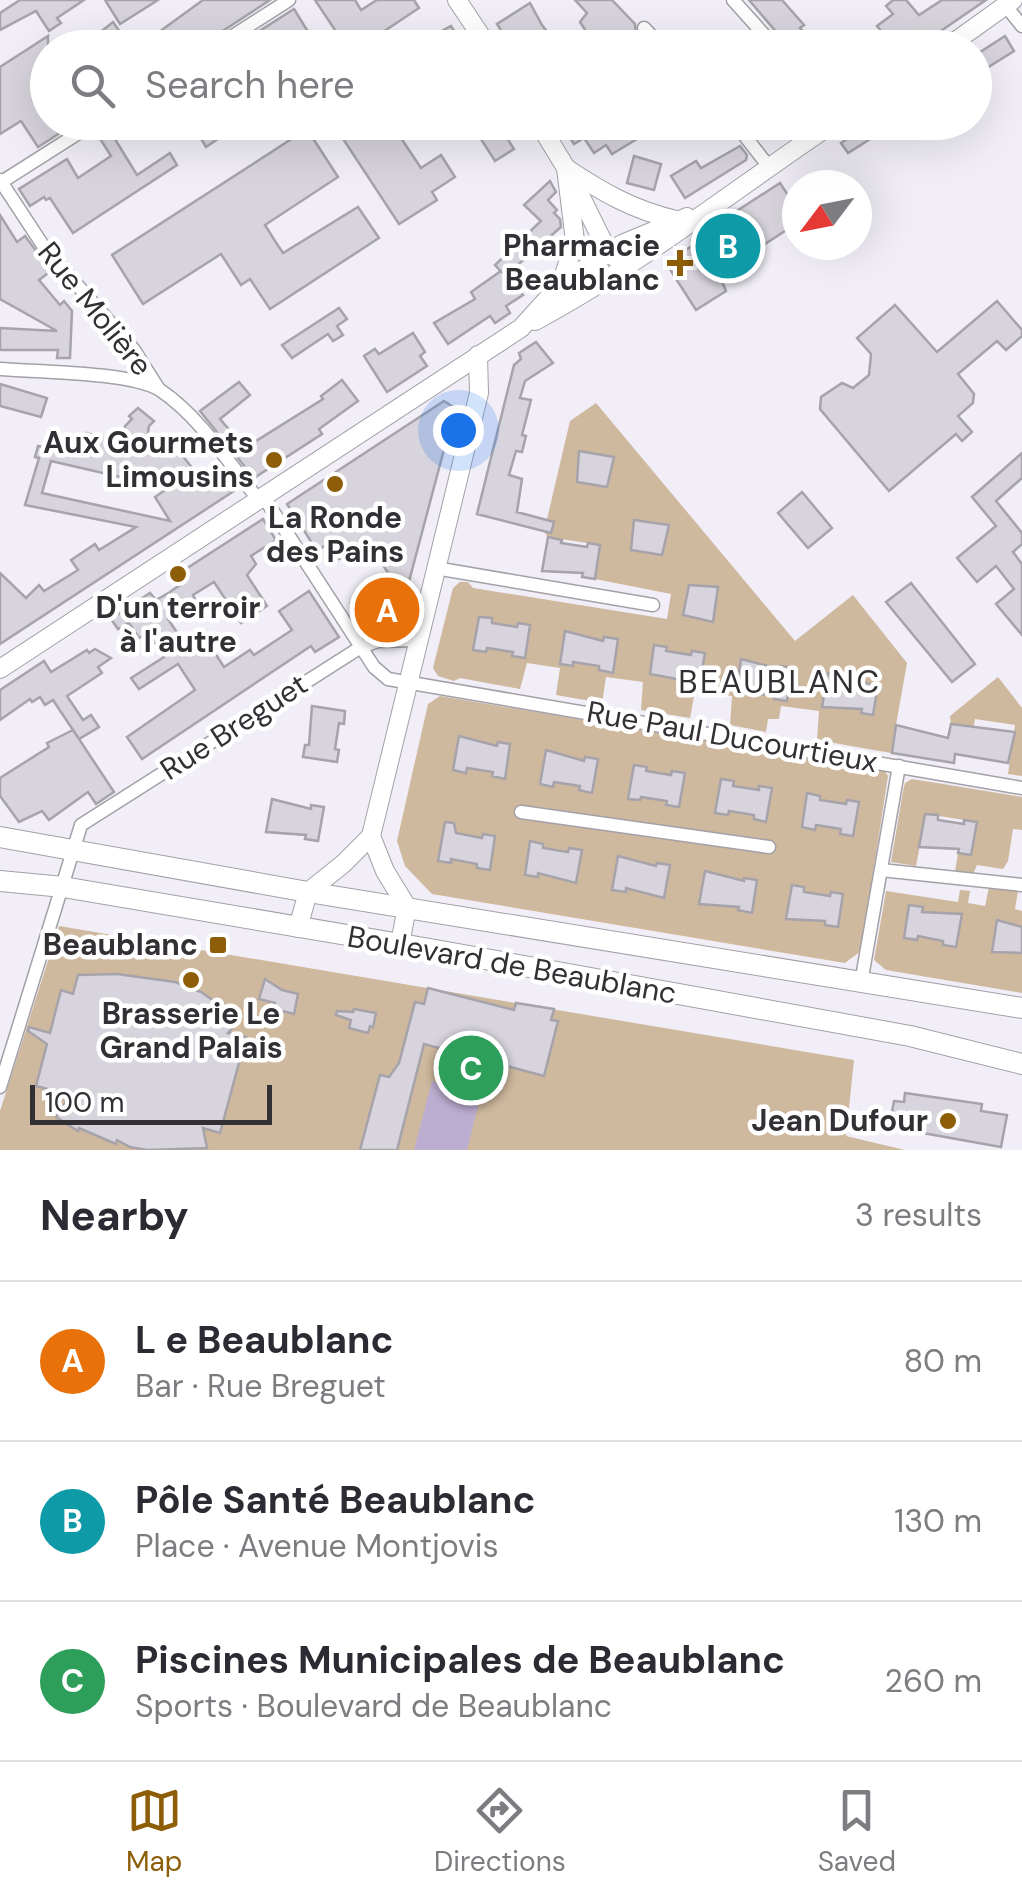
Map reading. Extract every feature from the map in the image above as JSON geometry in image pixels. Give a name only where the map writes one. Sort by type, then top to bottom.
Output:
[{"type":"main road","points":[[458,0],[477,30]]},
{"type":"main road","points":[[971,30],[1009,3]]},
{"type":"main road","points":[[549,140],[630,267]]},
{"type":"main road","points":[[0,669],[521,328],[630,267],[809,140]]},
{"type":"main road","points":[[566,168],[625,204],[676,220]]},
{"type":"main road","points":[[561,284],[576,241],[566,168]]},
{"type":"main road","points":[[521,328],[561,284],[615,248],[676,220],[702,213]]},
{"type":"main road","points":[[298,928],[308,892],[371,836],[479,393],[478,356]]},
{"type":"main road","points":[[371,836],[385,871],[407,907],[400,944]]},
{"type":"main road","name":"Boulevard de Beaublanc","points":[[0,837],[308,892],[1022,1008]]},
{"type":"main road","name":"Boulevard de Beaublanc","points":[[0,880],[64,887],[400,944],[910,1036],[1022,1064]]},
{"type":"street","points":[[242,30],[289,0]]},
{"type":"street","points":[[733,0],[760,30]]},
{"type":"street","points":[[1009,3],[1022,26]]},
{"type":"street","points":[[0,182],[67,140]]},
{"type":"street","points":[[750,140],[769,167]]},
{"type":"street","name":"Rue Molière","points":[[0,182],[44,247],[134,350],[158,388]]},
{"type":"street","points":[[0,369],[116,376],[158,388],[189,415],[260,497],[374,666],[388,679],[406,683]]},
{"type":"street","points":[[436,568],[653,606]]},
{"type":"street","name":"Rue Breguet","points":[[72,850],[81,824],[362,646],[378,640],[418,640]]},
{"type":"street","name":"Rue Paul Ducourtieux","points":[[406,683],[899,766],[861,982]]},
{"type":"street","points":[[899,766],[1022,788]]},
{"type":"street","points":[[521,812],[769,848]]},
{"type":"street","points":[[0,1087],[64,887],[72,850]]},
{"type":"street","points":[[881,870],[1022,885]]},
{"type":"shaded area","points":[[596,403],[795,641],[853,595],[907,663],[891,753],[817,740],[819,711],[781,706],[779,719],[768,719],[766,732],[730,725],[732,696],[695,691],[690,718],[641,710],[643,682],[606,677],[602,703],[556,695],[560,668],[527,663],[520,689],[438,676],[433,668],[453,588],[460,582],[468,582],[473,588],[667,619],[671,594],[595,579],[600,545],[548,537],[544,532],[570,421]]},
{"type":"shaded area","points":[[998,677],[1022,708],[1022,776],[1008,774],[1015,725],[975,719],[971,742],[960,726],[951,724],[950,716]]},
{"type":"shaded area","points":[[440,696],[884,770],[888,776],[861,951],[845,963],[432,894],[405,866],[397,841],[428,704]]},
{"type":"shaded area","points":[[912,779],[1022,797],[1022,830],[1013,829],[1003,869],[977,865],[973,874],[955,872],[958,853],[971,855],[977,822],[926,814],[916,866],[891,862],[905,783]]},
{"type":"shaded area","points":[[990,882],[1019,885],[1015,909],[1022,911],[1022,993],[886,970],[874,960],[886,891],[958,902],[960,890],[970,891],[968,903],[985,906]]},
{"type":"shaded area","points":[[59,926],[854,1060],[846,1136],[905,1150],[0,1150],[0,1111]]},
{"type":"shaded area","points":[[432,1081],[481,1094],[467,1150],[414,1150]]},
{"type":"building","points":[[20,0],[84,0],[57,18],[61,23],[50,30],[36,11],[0,30],[0,13]]},
{"type":"building","points":[[105,0],[158,0],[120,24]]},
{"type":"building","points":[[203,0],[270,0],[224,30],[162,30]]},
{"type":"building","points":[[315,0],[355,0],[361,10],[377,0],[414,0],[419,8],[386,30],[335,30]]},
{"type":"building","points":[[575,0],[612,0],[635,24],[636,30],[585,30],[580,22],[587,13]]},
{"type":"building","points":[[749,0],[782,0],[804,25],[802,30],[775,30]]},
{"type":"building","points":[[893,0],[906,0],[919,15],[942,0],[986,0],[942,30],[880,30],[877,26],[893,14],[886,6]]},
{"type":"building","points":[[530,3],[546,30],[501,30],[497,24]]},
{"type":"building","points":[[294,9],[307,30],[261,30]]},
{"type":"building","points":[[1005,36],[1014,51],[992,65],[992,44]]},
{"type":"building","points":[[30,48],[30,135],[21,121],[0,134],[0,67]]},
{"type":"building","points":[[101,140],[116,140],[137,175],[170,153],[177,165],[73,233],[50,198],[44,197],[30,206],[19,189],[67,159],[78,178],[111,156]]},
{"type":"building","points":[[290,140],[314,140],[338,177],[265,225],[283,253],[358,207],[379,238],[270,309],[250,279],[241,285],[221,254],[143,304],[112,255]]},
{"type":"building","points":[[344,140],[402,140],[421,168],[441,155],[455,177],[432,192],[437,200],[399,224]]},
{"type":"building","points":[[482,140],[508,140],[514,149],[495,161]]},
{"type":"building","points":[[585,140],[635,140],[612,154],[606,145],[594,153]]},
{"type":"building","points":[[845,140],[869,140],[848,153],[841,143]]},
{"type":"building","points":[[740,146],[746,160],[685,198],[671,176],[696,161],[701,168]]},
{"type":"building","points":[[634,156],[661,164],[654,190],[627,183]]},
{"type":"building","points":[[550,181],[556,192],[548,200],[557,210],[554,213],[561,227],[505,276],[495,265],[541,221],[524,205]]},
{"type":"building","points":[[780,183],[782,186],[782,233],[719,274],[726,291],[696,310],[666,263],[695,244],[692,240]]},
{"type":"building","points":[[0,215],[17,242],[25,236],[51,271],[39,280],[60,305],[64,301],[72,311],[70,358],[57,358],[58,350],[0,350],[0,328],[57,331],[0,299]]},
{"type":"building","points":[[501,271],[523,295],[506,306],[510,313],[495,323],[490,316],[448,344],[434,323],[475,299],[471,292]]},
{"type":"building","points":[[997,301],[1022,330],[1022,336],[1006,350],[997,341],[958,374],[974,394],[973,403],[958,416],[972,432],[962,441],[956,434],[889,491],[820,409],[821,397],[842,383],[853,388],[869,375],[871,354],[857,338],[895,305],[937,352]]},
{"type":"building","points":[[339,308],[347,319],[337,326],[343,335],[333,341],[328,334],[292,358],[282,345]]},
{"type":"building","points":[[413,333],[425,352],[420,356],[427,366],[387,392],[364,356],[375,349],[379,354]]},
{"type":"building","points":[[536,342],[553,363],[525,381],[520,398],[531,400],[522,435],[526,436],[522,452],[516,451],[509,475],[522,479],[517,512],[554,522],[551,533],[477,514],[514,365],[521,359],[519,353]]},
{"type":"building","points":[[342,380],[358,401],[319,429],[322,434],[254,478],[200,411],[239,382],[250,395],[220,419],[245,448],[323,399],[321,396]]},
{"type":"building","points":[[0,384],[47,398],[41,417],[0,406]]},
{"type":"building","points":[[444,401],[455,408],[403,604],[367,628],[351,603],[364,598],[367,602],[395,584],[369,543],[339,559],[329,543],[317,551],[287,504]]},
{"type":"building","points":[[138,408],[154,421],[149,426],[146,445],[166,450],[173,444],[198,475],[201,473],[207,480],[222,468],[237,489],[0,644],[0,573],[26,598],[39,585],[44,591],[78,570],[71,560],[95,544],[99,550],[136,527],[25,505],[39,458],[35,457],[38,446],[81,455],[86,433],[122,442],[125,426],[132,419],[129,416]],"holes":[[[51,461],[168,488],[155,497],[170,521],[42,493]]]},
{"type":"building","points":[[579,451],[614,457],[607,487],[577,482]]},
{"type":"building","points":[[1022,453],[1022,478],[996,501],[1022,533],[1022,544],[1013,552],[1022,564],[1022,635],[996,604],[1014,589],[996,566],[977,582],[957,558],[996,526],[972,497]]},
{"type":"building","points":[[802,492],[832,528],[808,548],[778,513]]},
{"type":"building","points":[[263,519],[276,540],[251,556],[256,564],[247,575],[267,606],[241,623],[214,582],[193,595],[196,601],[168,619],[192,655],[209,644],[224,667],[250,650],[254,655],[292,630],[279,611],[309,591],[339,637],[315,652],[311,646],[142,759],[127,737],[195,690],[178,664],[139,689],[131,678],[164,657],[148,632],[139,638],[129,623],[118,629],[111,619],[150,593],[156,600],[170,592],[184,582],[178,574]]},
{"type":"building","points":[[634,520],[669,525],[662,555],[631,550]]},
{"type":"building","points":[[548,537],[587,547],[588,543],[600,545],[595,579],[582,577],[583,573],[542,571]]},
{"type":"building","points":[[911,583],[975,664],[952,682],[886,602]]},
{"type":"building","points":[[689,585],[718,587],[713,622],[683,615]]},
{"type":"building","points":[[479,617],[517,627],[518,623],[530,625],[525,658],[487,648],[486,652],[473,650]]},
{"type":"building","points":[[565,631],[603,641],[604,637],[618,639],[613,673],[599,670],[599,666],[560,664]]},
{"type":"building","points":[[654,645],[691,655],[692,651],[705,653],[699,686],[650,674]]},
{"type":"building","points":[[95,649],[111,658],[98,667],[102,673],[67,696],[83,720],[91,715],[99,727],[79,739],[53,700],[45,705],[40,697],[32,702],[30,699],[0,720],[0,690],[44,661],[51,672]]},
{"type":"building","points":[[741,659],[779,669],[792,668],[787,701],[774,699],[774,695],[736,693]]},
{"type":"building","points":[[828,673],[840,675],[840,679],[878,685],[873,715],[861,713],[862,709],[822,707]]},
{"type":"building","points":[[312,706],[345,711],[344,724],[339,723],[337,762],[303,757],[305,745],[309,745]]},
{"type":"building","points":[[951,724],[1015,732],[1008,763],[955,754],[954,763],[892,753],[896,725],[948,738]]},
{"type":"building","points":[[73,730],[114,792],[96,804],[88,792],[49,820],[42,811],[19,822],[0,796],[0,778],[49,747],[47,743]]},
{"type":"building","points":[[459,736],[497,746],[498,742],[510,744],[505,779],[492,776],[493,772],[453,770]]},
{"type":"building","points":[[546,750],[584,761],[585,757],[598,759],[592,793],[579,790],[580,786],[540,784]]},
{"type":"building","points":[[634,765],[671,775],[672,771],[685,773],[679,807],[666,805],[667,801],[628,799]]},
{"type":"building","points":[[721,779],[734,781],[733,786],[772,788],[766,822],[754,819],[754,815],[715,813]]},
{"type":"building","points":[[807,793],[820,796],[820,800],[859,802],[853,836],[840,834],[841,829],[802,827]]},
{"type":"building","points":[[272,799],[311,809],[311,805],[324,807],[318,841],[305,839],[306,835],[266,832]]},
{"type":"building","points":[[925,814],[964,824],[964,820],[977,822],[971,855],[958,853],[959,849],[919,847]]},
{"type":"building","points":[[445,822],[454,823],[456,833],[495,836],[490,870],[451,859],[451,863],[438,861]]},
{"type":"building","points":[[530,841],[543,844],[543,848],[582,850],[576,883],[538,873],[538,877],[525,875]]},
{"type":"building","points":[[618,856],[656,866],[670,865],[664,898],[626,888],[626,892],[612,890]]},
{"type":"building","points":[[705,871],[744,881],[757,880],[752,913],[738,910],[739,907],[699,904]]},
{"type":"building","points":[[792,885],[804,887],[804,892],[843,894],[838,927],[825,925],[825,921],[786,919]]},
{"type":"building","points":[[909,905],[923,907],[922,912],[962,914],[956,947],[918,936],[917,940],[904,938]]},
{"type":"building","points":[[997,920],[1022,927],[1022,953],[992,952]]},
{"type":"building","points":[[117,974],[175,982],[201,992],[240,1019],[228,1033],[246,1037],[220,1133],[203,1128],[207,1148],[147,1150],[117,1140],[116,1144],[79,1128],[78,1131],[56,1117],[71,1095],[36,1086],[47,1044],[28,1031],[29,1027],[50,1033],[61,990],[73,994],[78,975]]},
{"type":"building","points":[[265,979],[298,994],[294,1014],[274,1009],[275,1003],[259,999]]},
{"type":"building","points":[[428,988],[514,1010],[516,1003],[554,1009],[551,1020],[558,1021],[544,1076],[424,1044],[397,1150],[360,1150],[380,1075],[389,1077],[399,1063],[415,1002],[424,1004]]},
{"type":"building","points":[[337,1011],[376,1013],[368,1033],[349,1028],[351,1020],[336,1015]]},
{"type":"building","name":"Jean Dufour","points":[[905,1093],[982,1104],[981,1111],[1007,1115],[1001,1147],[889,1127],[894,1101],[904,1102]]},
{"type":"place","name":"Pôle Santé Beaublanc","points":[[728,246]]},
{"type":"place","name":"Pharmacie Beaublanc","points":[[680,263]]},
{"type":"place","name":"Aux Gourmets Limousins","points":[[274,460]]},
{"type":"place","name":"La Ronde des Pains","points":[[335,484]]},
{"type":"place","name":"D'un terroir à l'autre","points":[[178,574]]},
{"type":"place","name":"L e Beaublanc","points":[[387,610]]},
{"type":"place","name":"Beaublanc","points":[[218,945]]},
{"type":"place","name":"Brasserie Le Grand Palais","points":[[191,980]]},
{"type":"place","name":"Piscines Municipales de Beaublanc","points":[[471,1068]]},
{"type":"place","name":"Jean Dufour","points":[[948,1121]]},
{"type":"district","name":"BEAUBLANC","points":[[780,682]]}]
